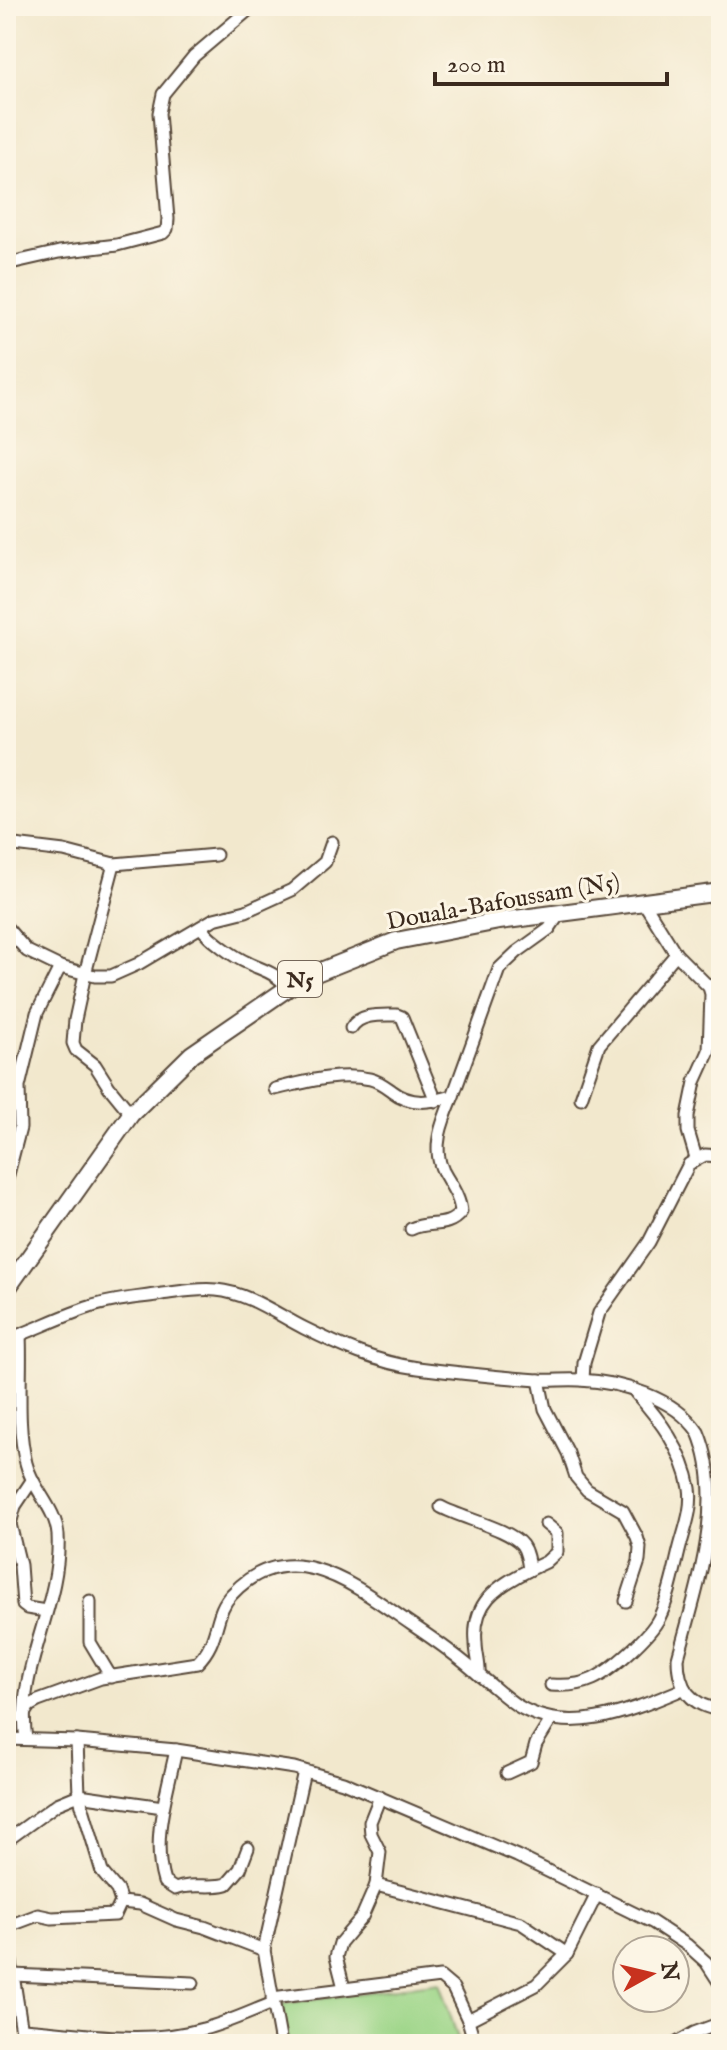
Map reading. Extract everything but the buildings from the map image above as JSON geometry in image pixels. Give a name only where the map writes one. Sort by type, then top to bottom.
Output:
[{"type":"highway","name":"Douala-Bafoussam (N5)","points":[[6,1290],[131,1114],[192,1054],[287,987],[319,970],[396,941],[560,913],[721,892]]},
{"type":"street","points":[[6,264],[52,253],[117,245],[163,233],[167,229],[159,113],[163,94],[194,56],[253,6]]},
{"type":"street","points":[[6,927],[25,950],[60,967],[103,977],[119,973],[201,927],[292,890],[325,862],[332,842]]},
{"type":"street","points":[[6,844],[64,851],[114,864],[216,855]]},
{"type":"street","points":[[114,864],[85,974],[73,1043],[76,1050],[95,1065],[131,1114]]},
{"type":"street","points":[[643,901],[676,954],[715,985],[709,1051],[695,1082],[688,1116],[688,1131],[696,1158]]},
{"type":"street","points":[[411,1229],[424,1224],[446,1224],[461,1212],[437,1152],[441,1129],[499,969],[549,929],[560,913]]},
{"type":"street","points":[[201,927],[214,942],[243,962],[273,974],[287,987]]},
{"type":"street","points":[[581,1098],[599,1045],[676,954]]},
{"type":"street","points":[[6,1182],[20,1128],[19,1087],[37,1013],[60,967]]},
{"type":"street","points":[[351,1028],[356,1020],[363,1018],[402,1017],[436,1101]]},
{"type":"street","points":[[275,1089],[328,1078],[354,1077],[372,1079],[405,1099],[423,1103],[453,1096]]},
{"type":"street","points":[[583,1380],[584,1363],[599,1313],[649,1242],[689,1164],[705,1155],[721,1156]]},
{"type":"street","points":[[6,1340],[113,1301],[216,1290],[253,1300],[305,1329],[360,1354],[389,1363],[539,1380],[583,1380],[633,1390],[670,1405],[686,1417],[699,1433],[720,1479],[716,1532],[678,1658],[683,1689],[703,1706],[721,1710]]},
{"type":"street","points":[[20,1335],[25,1460],[31,1482],[50,1508],[58,1534],[46,1611],[29,1670],[22,1717],[26,1739]]},
{"type":"street","points":[[539,1380],[545,1409],[568,1453],[576,1477],[587,1490],[623,1511],[637,1537],[639,1561],[626,1601]]},
{"type":"street","points":[[551,1685],[585,1682],[607,1670],[652,1630],[667,1598],[688,1521],[690,1488],[676,1447],[660,1420],[633,1390]]},
{"type":"street","points":[[31,1482],[15,1506],[11,1530],[20,1565],[23,1605],[46,1611]]},
{"type":"street","points":[[441,1507],[514,1538],[522,1545],[529,1570]]},
{"type":"street","points":[[479,1675],[475,1624],[478,1612],[496,1590],[546,1562],[557,1552],[557,1533],[546,1524]]},
{"type":"street","points":[[22,1717],[29,1706],[38,1701],[111,1677],[197,1663],[208,1653],[224,1603],[233,1593],[264,1571],[296,1566],[342,1578],[364,1590],[452,1652],[518,1706],[551,1720],[564,1722],[603,1717],[683,1689]]},
{"type":"street","points":[[90,1601],[90,1642],[111,1677]]},
{"type":"street","points":[[507,1773],[531,1762],[536,1744],[551,1720]]},
{"type":"street","points":[[6,1739],[77,1741],[176,1750],[304,1771],[343,1782],[504,1850],[652,1922],[706,1962],[721,1985]]},
{"type":"street","points":[[24,2044],[6,1929],[38,1915],[52,1918],[115,1915],[121,1902],[117,1890],[102,1872],[79,1795],[77,1741]]},
{"type":"street","points":[[176,1750],[163,1807],[157,1855],[164,1882],[175,1889],[227,1884],[240,1869],[248,1848]]},
{"type":"street","points":[[281,2044],[264,1950],[304,1771]]},
{"type":"street","points":[[6,1841],[57,1804],[79,1795],[163,1807]]},
{"type":"street","points":[[344,1988],[336,1957],[340,1943],[362,1917],[376,1885],[380,1852],[371,1834],[370,1822],[380,1797]]},
{"type":"street","points":[[376,1885],[521,1923],[567,1954]]},
{"type":"street","points":[[468,2020],[536,1985],[567,1954],[597,1894]]},
{"type":"street","points":[[121,1902],[140,1904],[176,1920],[204,1927],[264,1950]]},
{"type":"street","points":[[13,1975],[193,1983]]},
{"type":"street","points":[[22,2029],[124,2037],[201,2030],[272,2001],[344,1988],[440,1977],[453,1988],[475,2044]]},
{"type":"street","points":[[675,2044],[721,2023]]},
{"type":"street","points":[[201,2030],[201,2044]]},
{"type":"green space","points":[[439,1982],[460,2044],[289,2044],[282,2004]]}]
